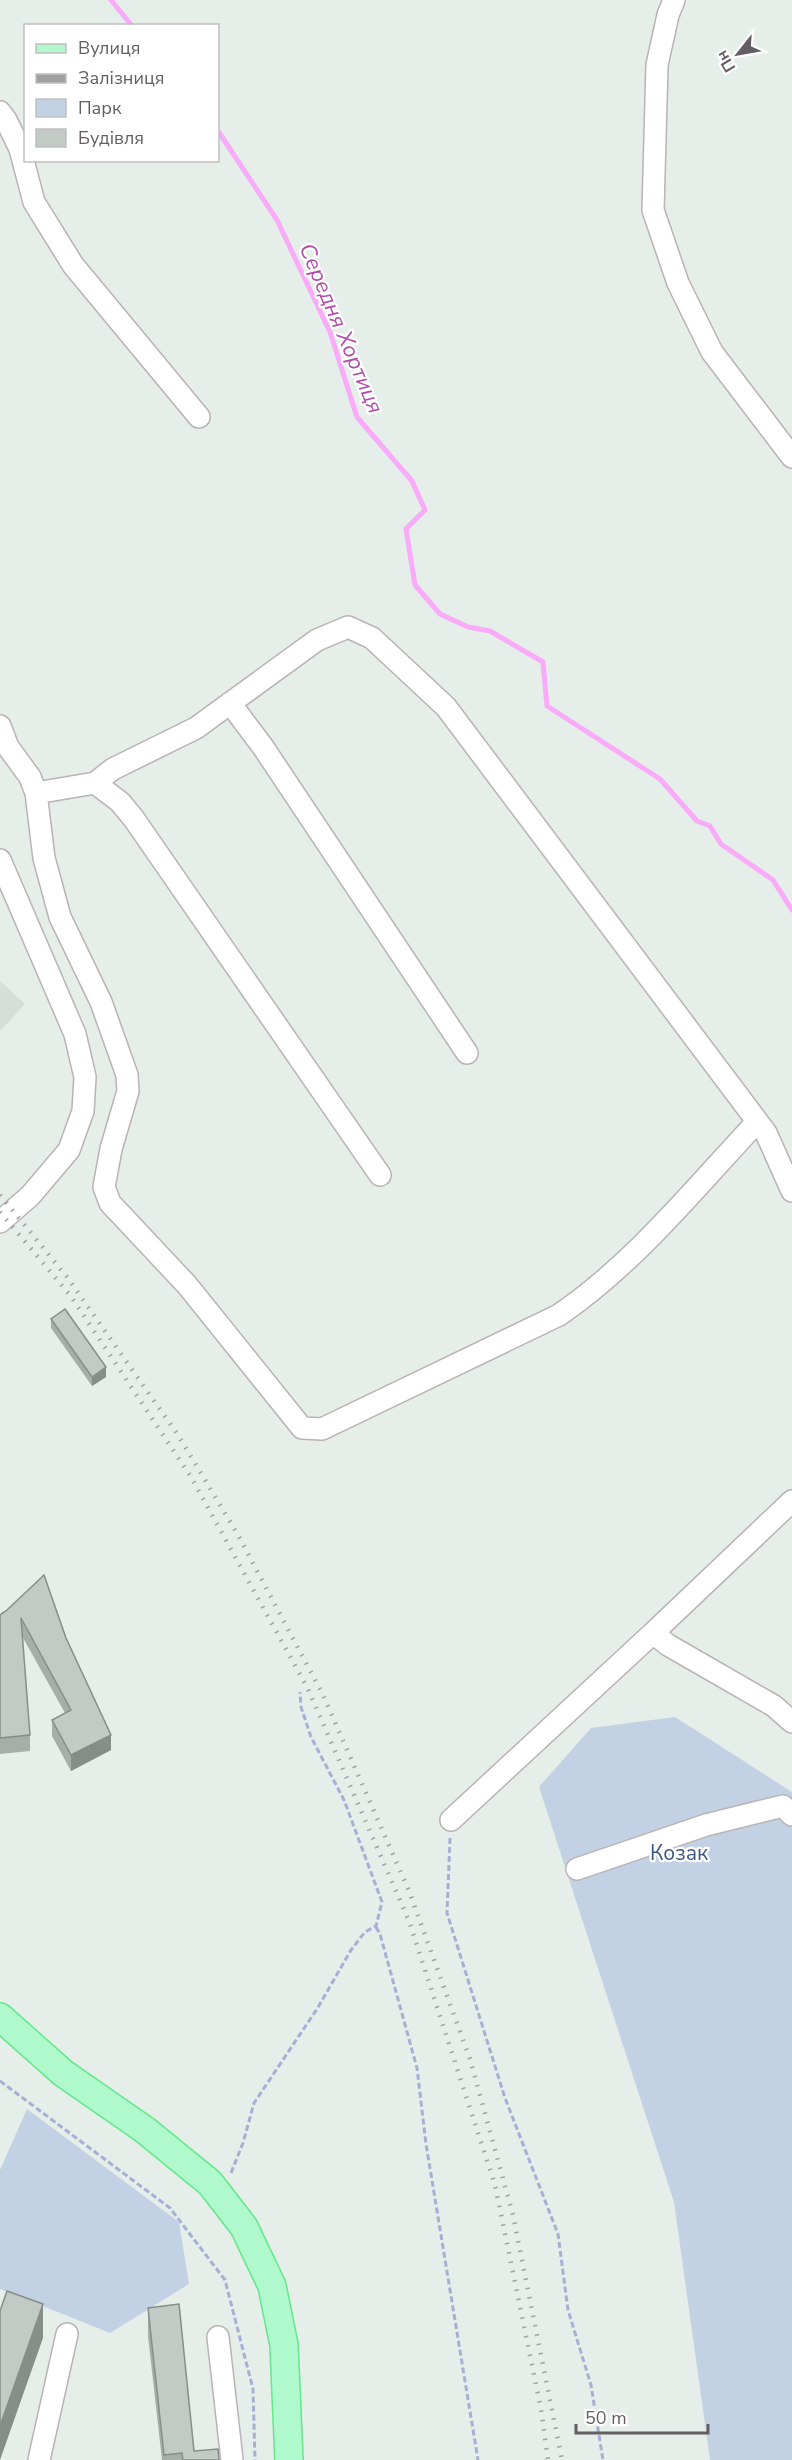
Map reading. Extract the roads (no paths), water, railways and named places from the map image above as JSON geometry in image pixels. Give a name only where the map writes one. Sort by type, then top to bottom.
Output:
[{"type":"main road","points":[[0,2017],[63,2073],[145,2130],[210,2183],[244,2227],[272,2286],[284,2345],[289,2460]]},
{"type":"street","points":[[674,0],[668,15],[657,65],[653,210],[678,284],[712,351],[792,457]]},
{"type":"street","points":[[0,112],[20,149],[34,202],[73,265],[199,417]]},
{"type":"street","points":[[36,793],[95,783],[132,759],[196,728],[317,640],[348,627],[372,638],[446,707],[766,1133],[792,1191]]},
{"type":"street","points":[[230,703],[263,747],[467,1053]]},
{"type":"street","points":[[0,726],[9,747],[30,777],[36,793],[44,858],[60,917],[101,1002],[127,1075],[128,1091],[111,1149],[104,1187],[110,1203],[187,1285],[302,1428],[322,1429],[559,1315],[588,1295],[634,1252],[757,1122]]},
{"type":"street","points":[[95,783],[120,802],[134,819],[380,1174]]},
{"type":"street","points":[[0,860],[75,1034],[85,1077],[83,1111],[69,1150],[30,1196],[0,1222]]},
{"type":"street","points":[[450,1820],[792,1501]]},
{"type":"street","points":[[652,1633],[668,1645],[774,1706],[792,1722]]},
{"type":"street","points":[[577,1869],[706,1826],[783,1806],[792,1815]]},
{"type":"street","points":[[39,2460],[67,2334]]},
{"type":"street","points":[[218,2337],[232,2460]]},
{"type":"waterway","name":"Середня Хортиця","points":[[111,0],[130,24]]},
{"type":"waterway","name":"Середня Хортиця","points":[[219,133],[277,220],[330,332],[357,417],[412,481],[425,510],[406,529],[415,585],[440,614],[468,627],[490,631],[543,662],[547,706],[660,779],[697,821],[710,826],[721,844],[773,880],[792,910]]},
{"type":"railway","points":[[0,1195],[67,1277],[178,1435],[238,1535],[323,1695],[409,1891],[470,2059],[513,2215],[562,2460]]},
{"type":"railway","points":[[0,1212],[70,1295],[191,1477],[308,1689],[409,1921],[495,2185],[541,2409],[548,2460]]},
{"type":"park label","name":"Козак","points":[[679,1853]]}]
